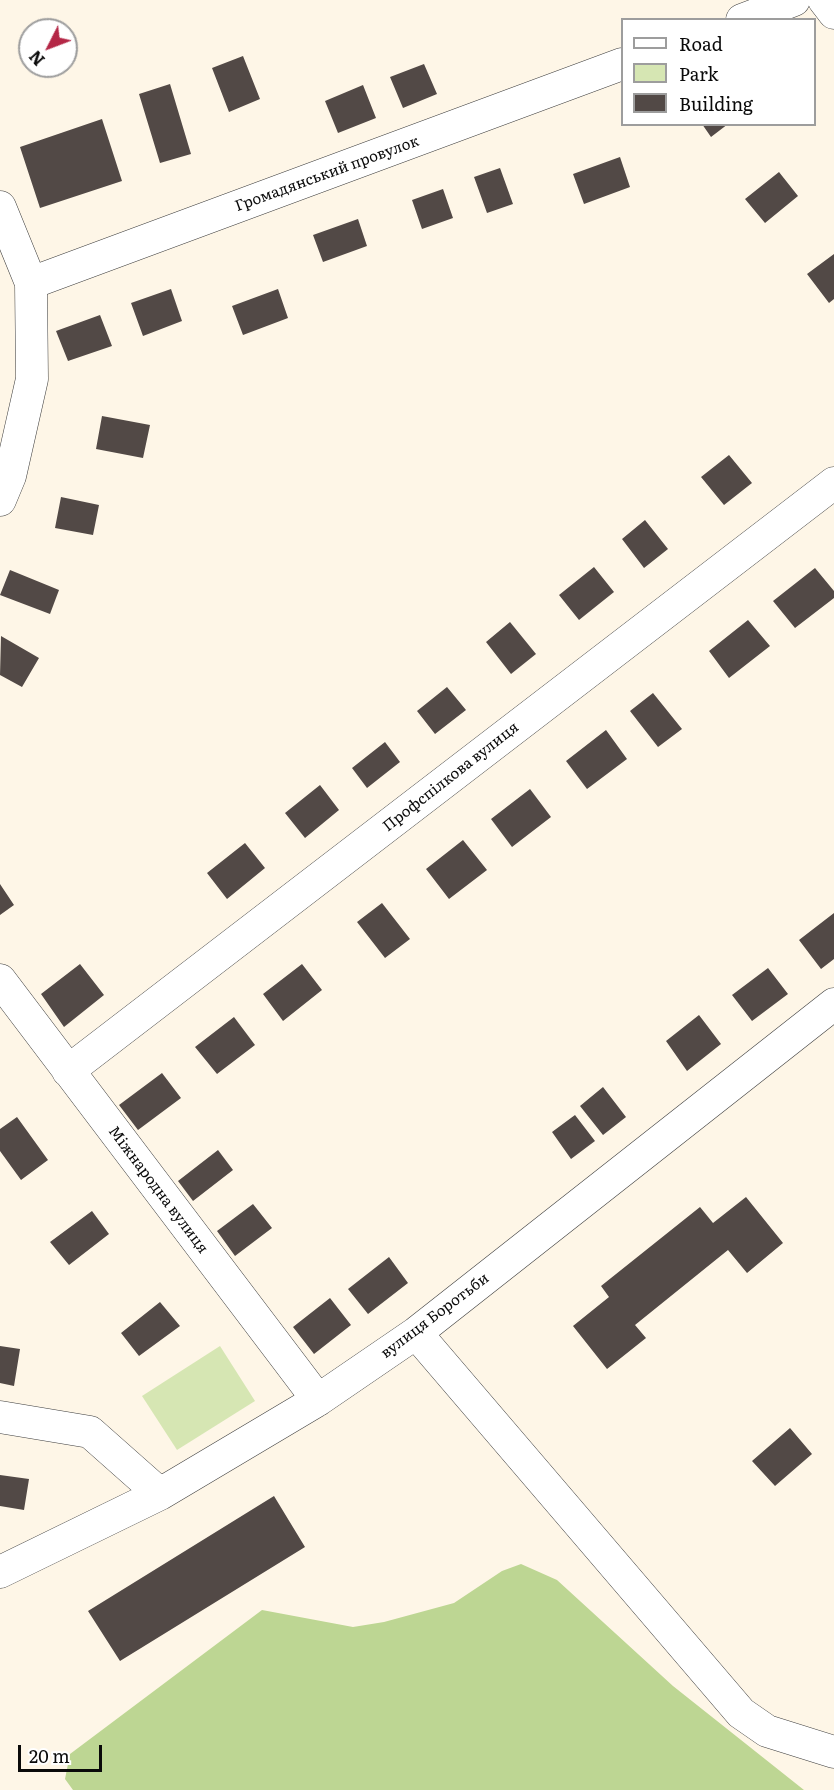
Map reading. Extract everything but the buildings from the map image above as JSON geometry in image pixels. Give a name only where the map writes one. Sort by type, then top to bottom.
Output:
[{"type":"street","points":[[747,18],[794,0]]},
{"type":"street","points":[[824,0],[834,13]]},
{"type":"street","name":"Громадянський провулок","points":[[30,283],[621,64]]},
{"type":"street","points":[[0,207],[30,283],[32,379],[10,476],[0,500]]},
{"type":"street","name":"Профспілкова вулиця","points":[[68,1071],[834,483]]},
{"type":"street","name":"Міжнародна вулиця","points":[[0,980],[318,1400]]},
{"type":"street","name":"вулиця Боротьби","points":[[0,1572],[160,1494],[318,1400],[416,1333],[834,1004]]},
{"type":"street","points":[[416,1333],[741,1713],[767,1731],[834,1752]]},
{"type":"street","points":[[0,1417],[90,1432],[160,1494]]},
{"type":"green space","points":[[220,1346],[255,1401],[177,1450],[142,1396]]},
{"type":"green space","points":[[521,1564],[557,1580],[673,1686],[804,1790],[73,1790],[65,1779],[70,1754],[262,1610],[353,1627],[384,1622],[454,1603],[502,1571]]}]
